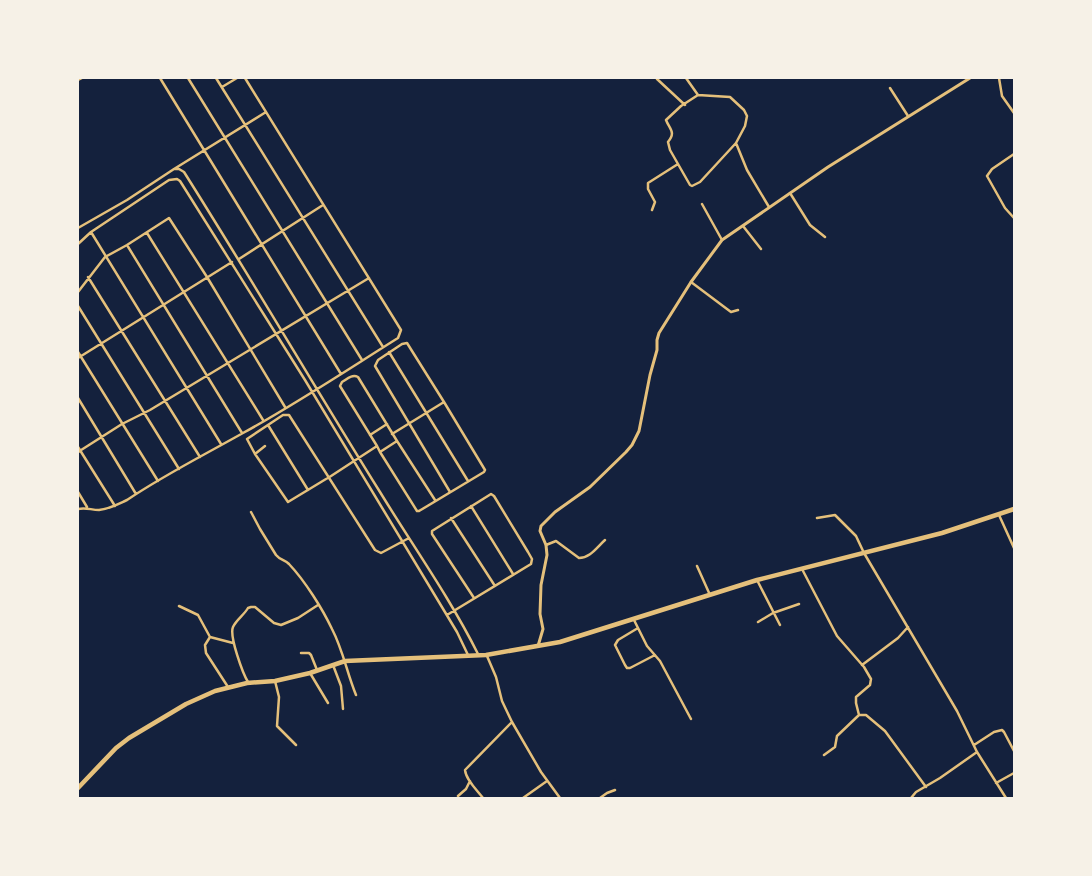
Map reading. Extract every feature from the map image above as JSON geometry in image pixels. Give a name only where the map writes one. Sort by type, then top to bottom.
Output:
[{"type":"main road","points":[[78,788],[116,748],[129,738],[196,698],[229,688],[249,683],[275,681],[310,674],[345,661],[486,655],[560,642],[757,580],[942,534],[1014,509]]},
{"type":"street","points":[[78,80],[82,78]]},
{"type":"street","points":[[160,78],[341,374]]},
{"type":"street","points":[[188,78],[362,360]]},
{"type":"street","points":[[216,78],[383,347]]},
{"type":"street","points":[[222,87],[237,78]]},
{"type":"street","points":[[78,509],[98,510],[115,506],[242,433],[398,338],[401,330],[245,78]]},
{"type":"street","points":[[686,78],[698,95]]},
{"type":"street","points":[[538,646],[542,629],[540,592],[547,555],[546,545],[540,531],[542,524],[555,512],[590,487],[626,452],[636,438],[657,350],[659,332],[722,240],[790,193],[970,78]]},
{"type":"street","points":[[999,78],[1002,85],[1002,96],[1014,112]]},
{"type":"street","points":[[657,79],[684,105]]},
{"type":"street","points":[[890,88],[908,116]]},
{"type":"street","points":[[698,95],[727,96],[732,98],[744,110],[747,121],[736,143],[694,186],[690,185],[668,145],[673,134],[666,120],[684,105],[698,95]]},
{"type":"street","points":[[78,228],[127,200],[266,112]]},
{"type":"street","points":[[736,143],[746,170],[769,207]]},
{"type":"street","points":[[1014,154],[992,169],[987,176],[1005,208],[1014,218]]},
{"type":"street","points":[[652,210],[655,202],[648,189],[648,183],[678,164]]},
{"type":"street","points":[[174,169],[184,172],[239,259],[359,458],[465,628],[478,655]]},
{"type":"street","points":[[78,244],[91,232],[168,180],[177,179],[184,185],[312,391],[447,615],[468,656]]},
{"type":"street","points":[[790,193],[810,225],[825,237]]},
{"type":"street","points":[[239,259],[323,204]]},
{"type":"street","points":[[702,204],[722,240]]},
{"type":"street","points":[[78,292],[105,257],[127,245],[167,218],[170,219],[285,407]]},
{"type":"street","points":[[743,226],[761,249]]},
{"type":"street","points":[[91,232],[221,444]]},
{"type":"street","points":[[146,232],[263,420]]},
{"type":"street","points":[[127,245],[242,433]]},
{"type":"street","points":[[79,357],[232,262]]},
{"type":"street","points":[[88,277],[200,456]]},
{"type":"street","points":[[79,451],[369,278]]},
{"type":"street","points":[[692,282],[731,312],[738,310]]},
{"type":"street","points":[[78,306],[179,469]]},
{"type":"street","points":[[436,500],[392,434],[358,377],[352,376],[342,382],[340,386],[415,510],[419,511],[484,472],[484,469],[409,344],[404,343],[378,360],[375,366],[450,492]]},
{"type":"street","points":[[78,352],[79,357],[158,481]]},
{"type":"street","points":[[389,352],[468,481]]},
{"type":"street","points":[[78,398],[136,494]]},
{"type":"street","points":[[392,434],[444,402]]},
{"type":"street","points":[[377,446],[328,478],[288,502],[247,441],[248,438],[283,415],[289,415],[328,478],[378,552],[409,538]]},
{"type":"street","points":[[370,435],[387,424]]},
{"type":"street","points":[[268,425],[308,490]]},
{"type":"street","points":[[380,452],[397,441]]},
{"type":"street","points":[[254,454],[265,446]]},
{"type":"street","points":[[78,447],[115,506]]},
{"type":"street","points":[[78,492],[87,508]]},
{"type":"street","points":[[447,615],[529,566],[532,559],[491,494],[433,530],[432,534],[474,598]]},
{"type":"street","points":[[471,506],[513,574]]},
{"type":"street","points":[[251,512],[276,555],[288,564],[332,628],[356,696]]},
{"type":"street","points":[[999,514],[1014,548]]},
{"type":"street","points":[[817,518],[837,516],[844,526],[856,536],[864,553],[957,711],[977,752],[1006,798]]},
{"type":"street","points":[[451,518],[495,586]]},
{"type":"street","points":[[546,545],[556,541],[578,558],[582,558],[588,556],[605,540]]},
{"type":"street","points":[[697,566],[710,596]]},
{"type":"street","points":[[802,569],[837,636],[869,675],[871,682],[856,697],[859,715]]},
{"type":"street","points":[[757,580],[780,625]]},
{"type":"street","points":[[758,622],[773,613],[800,604]]},
{"type":"street","points":[[249,683],[242,671],[232,631],[250,607],[255,607],[274,622],[281,625],[298,618],[318,605]]},
{"type":"street","points":[[179,606],[198,615],[210,637],[234,644]]},
{"type":"street","points":[[634,620],[647,646],[655,656],[691,720]]},
{"type":"street","points":[[638,628],[618,640],[615,645],[625,665],[627,668],[630,668],[655,656]]},
{"type":"street","points":[[862,665],[898,638],[908,628]]},
{"type":"street","points":[[210,637],[205,645],[206,654],[229,688]]},
{"type":"street","points":[[301,653],[311,654],[317,672]]},
{"type":"street","points":[[486,655],[496,677],[502,701],[512,722],[547,782],[560,798]]},
{"type":"street","points":[[333,665],[341,686],[343,709]]},
{"type":"street","points":[[310,674],[328,702]]},
{"type":"street","points":[[275,681],[279,698],[277,726],[296,745]]},
{"type":"street","points":[[824,755],[835,747],[837,736],[859,715],[866,715],[885,731],[926,787]]},
{"type":"street","points":[[483,798],[470,781],[465,770],[512,722]]},
{"type":"street","points":[[974,744],[994,732],[1002,730],[1014,751]]},
{"type":"street","points":[[911,798],[916,792],[977,752]]},
{"type":"street","points":[[996,783],[1014,773]]},
{"type":"street","points":[[458,796],[466,789],[470,781]]},
{"type":"street","points":[[523,798],[547,782]]},
{"type":"street","points":[[600,798],[615,790]]}]
